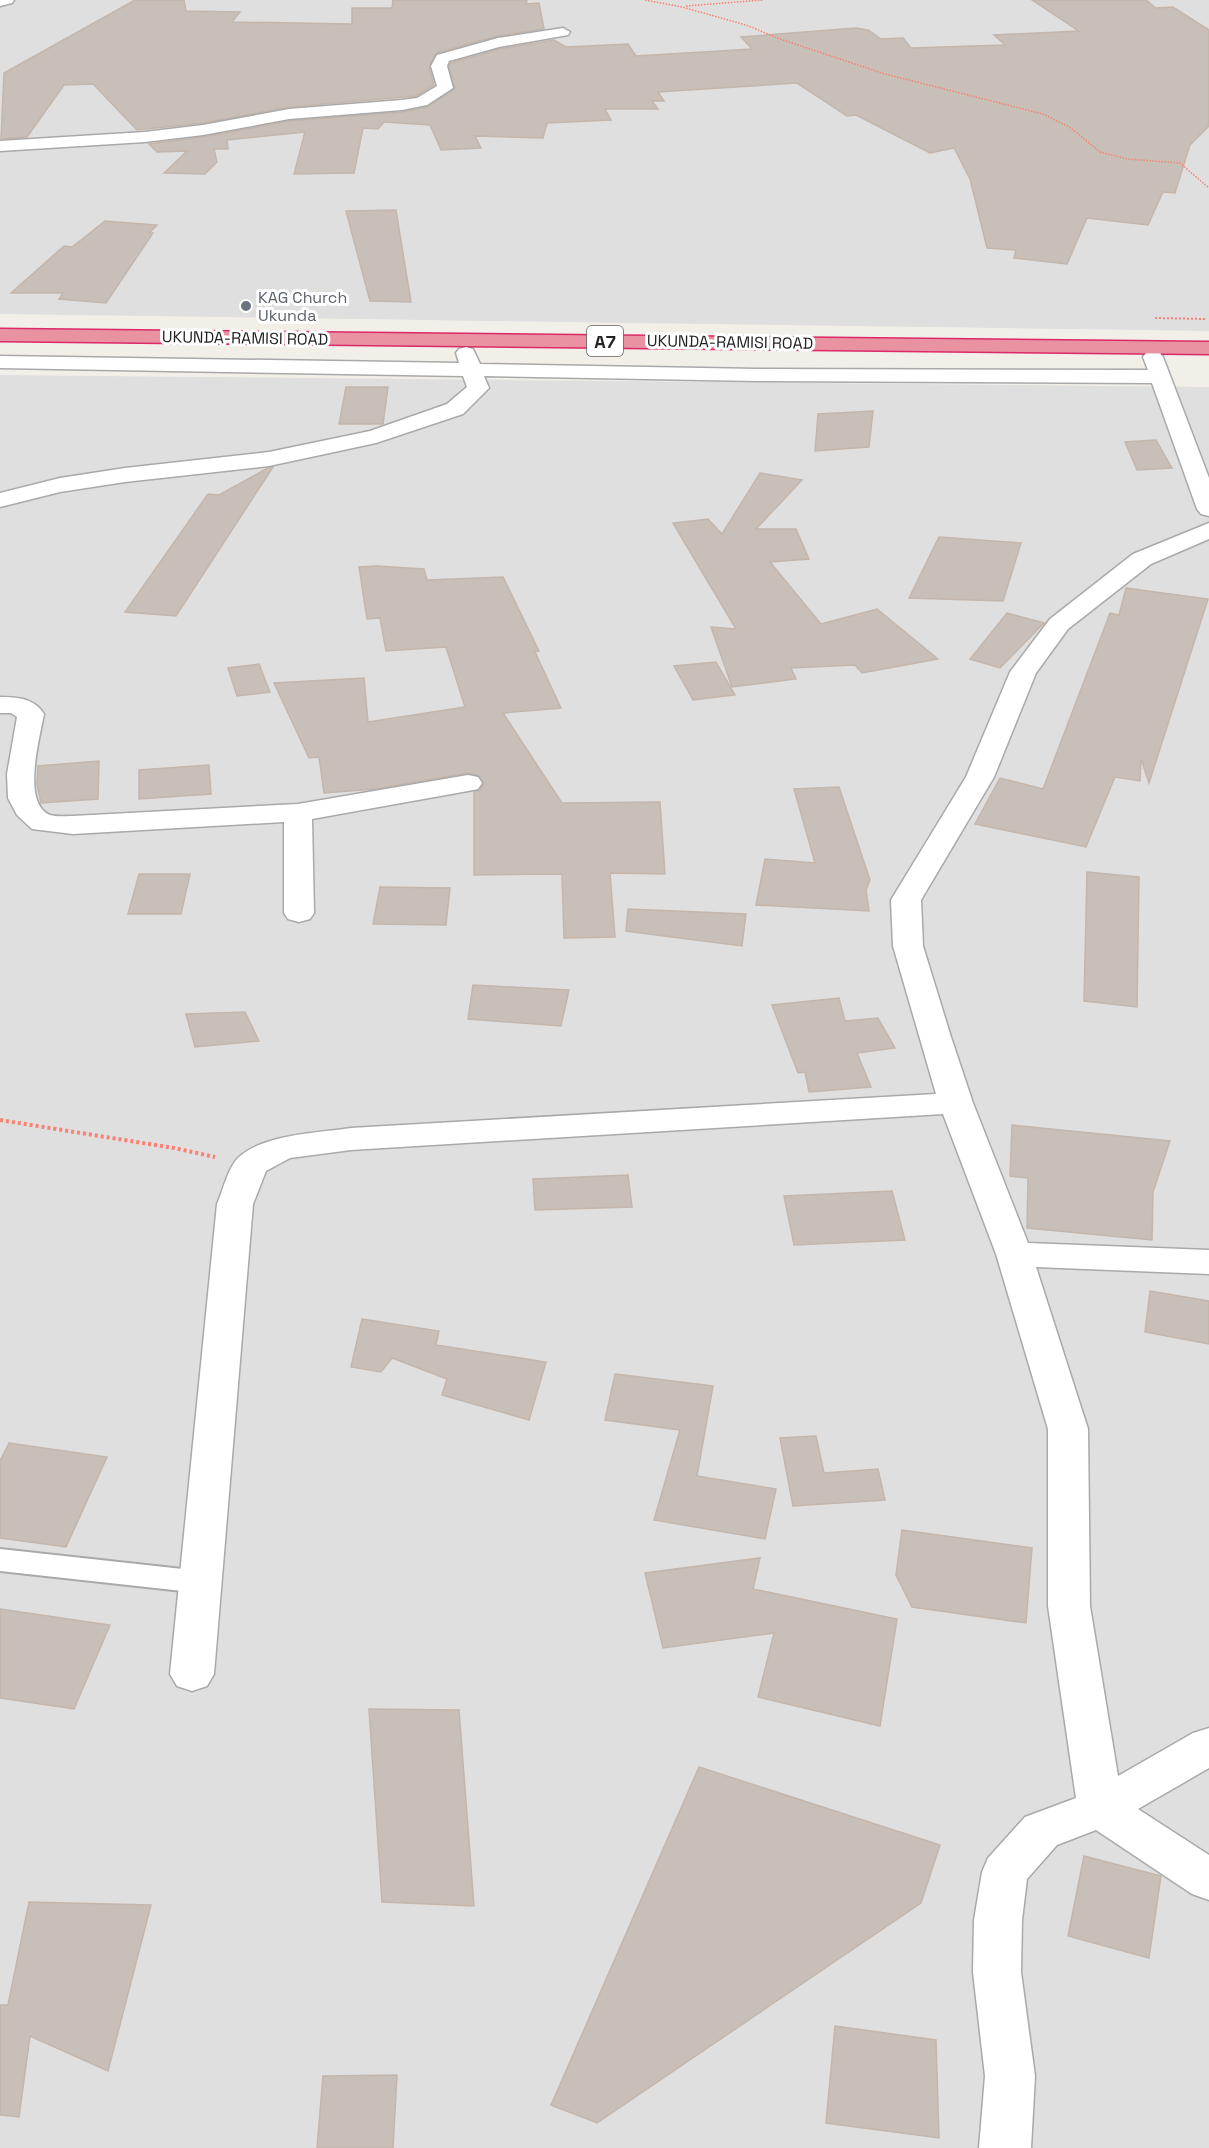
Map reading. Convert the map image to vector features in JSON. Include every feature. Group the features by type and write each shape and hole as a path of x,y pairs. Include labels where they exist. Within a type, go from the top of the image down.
{"highway":[{"name":"UKUNDA-RAMISI ROAD","path":"0,335 1209,348"}],"street":[{"path":"0,2 7,0"},
{"path":"0,146 145,137 203,130 289,114 421,102 445,88 439,66 442,58 498,43 563,32"},
{"path":"163,362 181,337"},
{"path":"0,500 60,485 269,459 376,436 455,409 478,388 470,371 463,340"},
{"path":"1149,347 1209,509"},
{"path":"0,362 163,362 470,371 807,376 1048,374 1160,377"},
{"path":"1209,530 1142,559 1059,624 1023,672 980,777 906,900 908,946 956,1102 1014,1254 1068,1429 1069,1606 1100,1808 1209,1880"},
{"path":"0,705 17,705 31,714 22,766 22,794 25,807 42,823 74,825 298,813 468,783"},
{"path":"298,813 299,913"},
{"path":"192,1674 235,1204 251,1165 282,1148 351,1139 956,1102"},
{"path":"1014,1254 1209,1262"},
{"path":"1005,2148 1010,2076 997,1972 998,1920 1005,1872 1041,1831 1100,1808 1209,1746"}],"lane":[{"path":"0,1560 201,1582"}],"path":[{"path":"645,0 682,7 746,25 783,40 885,74 1043,114 1071,128 1100,152 1127,159 1180,163 1209,188"},
{"path":"682,7 763,0"},
{"path":"1155,318 1209,319"},
{"path":"0,1120 174,1148 251,1165"}],"shaded area":[{"path":"0,0 1209,0 1209,331 0,314"},
{"path":"0,375 1209,387 1209,2148 0,2148"}],"building":[{"path":"135,0 184,0 186,11 240,12 232,22 352,24 352,8 392,8 393,0 527,0 526,4 539,3 544,29 498,36 436,53 429,67 434,85 416,96 289,107 203,123 137,130 93,84 64,85 27,137 1,139 4,73"},
{"path":"1032,0 1146,0 1156,8 1173,7 1209,30 1209,126 1190,145 1175,193 1163,192 1148,225 1087,218 1067,264 1014,258 1016,250 987,248 970,179 954,148 930,153 856,115 847,116 797,83 658,92 664,101 652,101 658,109 605,109 611,120 547,123 543,138 475,136 481,148 441,150 430,125 384,122 378,129 363,128 354,173 294,174 305,132 227,140 228,149 214,149 217,162 205,174 164,173 187,151 157,152 149,144 203,137 289,121 402,112 427,107 455,89 449,66 451,63 500,49 554,40 566,47 628,44 636,56 752,49 741,37 856,28 868,30 881,39 903,38 911,48 1005,45 994,35 1079,31"},
{"path":"396,210 411,302 370,301 346,211"},
{"path":"105,221 157,225 149,233 153,233 106,303 59,299 63,293 11,293 64,246 72,247"},
{"path":"346,387 388,387 383,424 339,424"},
{"path":"873,411 869,447 815,451 818,414"},
{"path":"1156,440 1172,468 1137,470 1125,442"},
{"path":"273,467 176,616 125,612 208,494 219,495"},
{"path":"760,473 802,480 756,529 796,529 809,559 770,562 821,624 877,609 938,659 862,673 855,665 791,668 796,679 732,687 711,627 736,629 673,523 708,519 722,534"},
{"path":"939,537 1021,543 1003,601 909,598"},
{"path":"359,567 424,569 427,580 503,577 539,651 535,652 561,708 503,713 562,803 660,802 665,874 610,873 615,937 564,938 562,874 474,875 474,792 480,790 484,784 478,775 468,773 375,789 324,793 319,757 309,758 274,683 364,678 368,722 465,707 446,647 386,651 380,618 367,619"},
{"path":"1126,588 1208,599 1149,783 1141,759 1140,781 1115,777 1086,847 975,824 1000,778 1043,789 1110,613 1119,615"},
{"path":"1007,613 1044,623 1000,668 970,659"},
{"path":"716,662 735,695 693,700 674,666"},
{"path":"259,664 270,692 237,696 228,668"},
{"path":"99,761 98,799 41,803 37,784 38,766"},
{"path":"209,765 211,794 139,799 139,770"},
{"path":"839,787 870,880 866,890 869,911 756,905 765,859 815,863 794,789"},
{"path":"1087,872 1139,877 1137,1007 1084,1001"},
{"path":"139,874 190,874 181,914 128,914"},
{"path":"380,887 450,888 446,925 373,924"},
{"path":"628,909 746,914 742,946 626,931"},
{"path":"473,985 569,990 561,1026 468,1019"},
{"path":"839,998 845,1021 878,1018 895,1048 857,1053 871,1087 809,1092 805,1072 798,1073 772,1005"},
{"path":"245,1012 259,1041 195,1047 186,1014"},
{"path":"1012,1125 1170,1141 1153,1192 1152,1240 1027,1228 1028,1178 1010,1176"},
{"path":"628,1175 632,1207 535,1210 533,1179"},
{"path":"892,1191 905,1240 794,1245 784,1196"},
{"path":"1150,1291 1209,1301 1209,1344 1145,1332"},
{"path":"362,1319 439,1331 436,1345 546,1362 529,1420 442,1395 447,1379 392,1358 381,1372 351,1367"},
{"path":"615,1374 713,1386 697,1476 776,1489 765,1539 654,1520 680,1430 605,1420"},
{"path":"816,1436 824,1473 878,1469 885,1500 793,1506 780,1438"},
{"path":"9,1443 107,1457 66,1547 0,1538 0,1461"},
{"path":"902,1530 1032,1548 1026,1623 912,1607 896,1575"},
{"path":"760,1558 753,1589 897,1619 880,1726 758,1697 774,1633 663,1648 645,1573"},
{"path":"0,1609 110,1625 74,1709 0,1698"},
{"path":"369,1709 459,1710 474,1906 382,1902"},
{"path":"699,1767 940,1845 921,1903 597,2123 551,2105"},
{"path":"1084,1856 1161,1876 1149,1958 1068,1936"},
{"path":"29,1902 151,1905 108,2071 30,2036 19,2117 0,2115 0,2005 8,2005"},
{"path":"835,2026 936,2040 939,2138 826,2123"},
{"path":"397,2075 393,2148 317,2148 323,2076"}],"place":[{"name":"KAG Church Ukunda","path":"246,306"}]}
